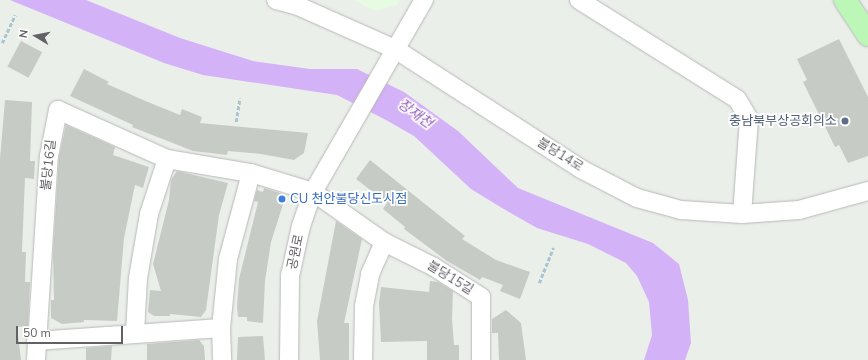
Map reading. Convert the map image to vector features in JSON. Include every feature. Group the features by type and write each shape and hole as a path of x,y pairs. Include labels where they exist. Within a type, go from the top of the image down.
{"main road":[{"path":"845,0 868,35"}],"street":[{"name":"불당14로","path":"276,0 298,3 395,48 581,169 637,198 681,210 742,214 799,210 868,191"},
{"path":"395,48 424,0"},
{"path":"578,0 737,99 748,119 742,214"},
{"name":"공원로","path":"289,360 290,276 301,226 313,192 395,48"},
{"name":"불당16길","path":"36,360 36,341 49,156 58,110 167,159 251,173 313,192"},
{"path":"135,333 138,278 149,214 167,159"},
{"path":"222,360 221,328 228,259 251,173"},
{"name":"불당15길","path":"313,192 384,242 434,267 481,297 481,360"},
{"path":"363,360 364,306 370,274 384,242"},
{"path":"36,341 221,328"}],"path":[{"path":"2,43 15,15"},
{"path":"236,122 240,98"},
{"path":"539,284 553,248"}],"shaded area":[{"path":"354,0 400,0 397,5 375,11"}],"water":[{"name":"장재천","path":"10,0 86,0 180,38 253,61 310,69 357,69 404,92 458,131 518,188 653,243 679,264 688,300 691,343 685,360 644,360 652,335 649,302 637,276 626,263 588,244 537,228 502,208 471,189 414,136 386,120 337,95 203,75 164,63"}],"building":[{"name":"충남북부상공회의소","path":"839,39 868,97 868,156 848,163 839,145 835,147 803,82 807,80 797,59"},
{"path":"21,41 42,52 29,78 7,67"},
{"path":"84,69 109,82 107,84 143,100 180,115 182,109 202,117 200,123 308,133 304,153 294,160 261,154 228,151 227,155 193,151 132,127 133,125 70,96"},
{"path":"5,100 32,102 30,161 35,161 34,179 25,178 22,252 26,252 25,282 30,282 28,326 17,327 21,360 0,360 0,159"},
{"path":"66,125 115,147 113,155 149,167 143,188 135,185 124,238 117,321 84,320 84,322 62,324 51,318 51,300 54,300 53,254 59,157"},
{"path":"370,160 465,236 462,239 496,260 530,272 520,299 500,291 503,285 482,277 480,280 447,261 404,229 405,227 383,209 387,203 356,179"},
{"path":"177,171 228,183 219,215 206,310 201,317 170,314 170,316 154,316 148,312 150,290 161,291 153,264 169,200 171,180"},
{"path":"264,188 286,195 271,242 265,281 263,323 247,321 247,317 238,317 237,307 239,279 258,202 254,201 257,190 263,192"},
{"path":"336,221 362,239 344,323 349,323 349,360 320,360 317,321"},
{"path":"430,281 438,282 453,291 452,319 454,345 459,345 459,360 427,360 427,341 381,342 379,303 381,287 429,292"},
{"path":"506,310 521,323 526,360 499,360 498,333 492,333 492,319"},
{"path":"263,336 265,360 237,360 238,337"},
{"path":"199,340 204,346 205,360 147,360 147,344"},
{"path":"112,346 111,360 86,360 86,348"}],"place":[{"name":"충남북부상공회의소","path":"845,121"},
{"name":"CU 천안불당신도시점","path":"282,199"}]}
